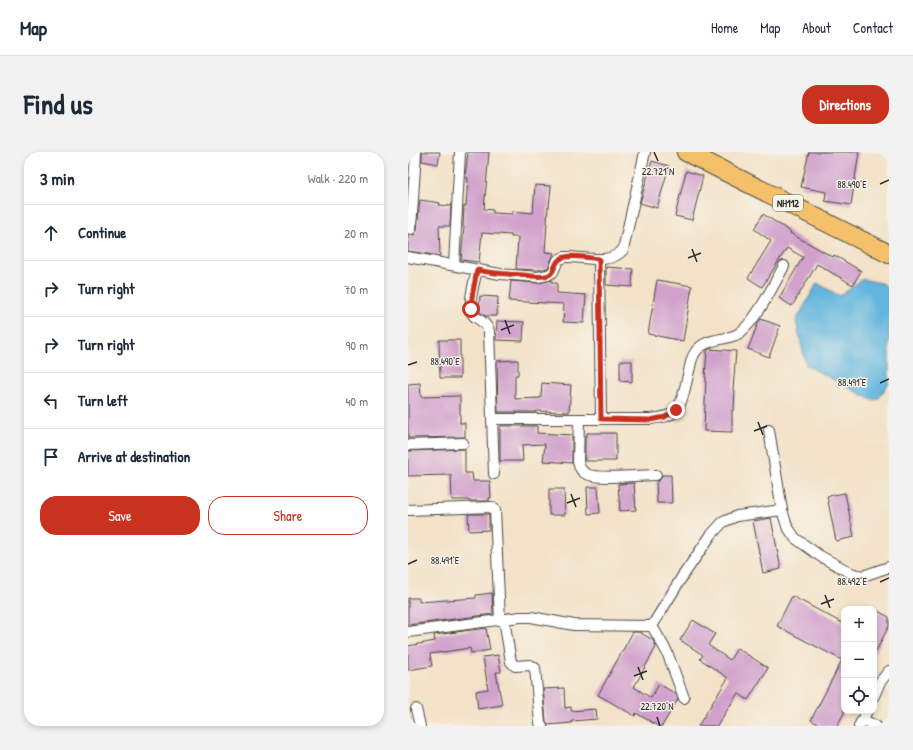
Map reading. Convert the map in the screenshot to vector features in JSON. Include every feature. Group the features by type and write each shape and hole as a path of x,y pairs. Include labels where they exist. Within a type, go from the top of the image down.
{"highway":[{"name":"NH112","path":"686,152 889,254"}],"street":[{"path":"411,229 416,152"},
{"path":"454,265 460,152"},
{"path":"408,257 500,274 538,277 548,275 553,272 558,260 564,257 611,259 623,250 645,152"},
{"path":"599,259 601,419"},
{"path":"492,418 650,420 665,417 676,410 682,399 691,360 698,348 710,342 735,336 744,330 754,317 784,266"},
{"path":"477,270 471,309 472,313 484,322 489,331 494,474"},
{"path":"578,419 578,454 579,467 582,471 594,476 656,475"},
{"path":"769,430 782,510 787,526 795,538 820,556 853,574 863,576 889,567"},
{"path":"408,445 463,443"},
{"path":"408,510 492,507 495,510 502,619 511,662 515,666 530,665 534,668 540,722 542,726"},
{"path":"652,626 682,577 711,535 723,522 737,516 782,510"},
{"path":"408,632 520,617 574,625 652,626"},
{"path":"652,626 667,652 684,698"},
{"path":"877,689 880,682 889,670"},
{"path":"416,709 420,726"},
{"path":"863,719 876,726"}],"water":[{"path":"863,279 881,283 889,288 889,383 878,399 872,400 806,365 796,321 817,283 840,296"}],"building":[{"path":"422,152 440,152 438,164 422,161"},
{"path":"468,152 489,152 484,209 493,210 493,213 512,214 512,211 533,213 535,185 551,186 545,252 554,253 548,268 538,270 516,269 518,237 511,237 511,235 482,233 479,262 461,260 464,206 466,206 468,178 465,177"},
{"path":"809,152 859,152 851,205 825,201 826,192 801,187"},
{"path":"652,161 669,166 657,208 640,203"},
{"path":"686,171 703,176 692,220 675,216"},
{"path":"420,200 440,203 439,205 451,206 450,226 439,226 440,256 408,251 408,235 414,235 417,230"},
{"path":"763,214 791,232 790,233 833,257 834,255 861,271 853,285 817,264 792,306 779,298 803,257 787,248 762,287 748,278 771,241 754,229"},
{"path":"606,267 633,269 632,287 606,285"},
{"path":"552,280 552,283 557,283 557,293 586,295 584,323 563,322 564,304 509,301 511,281 538,283"},
{"path":"657,280 692,286 683,341 648,334"},
{"path":"480,296 498,297 497,316 485,316 479,311"},
{"path":"761,319 780,326 769,357 748,349"},
{"path":"497,321 524,322 523,341 496,340"},
{"path":"439,340 460,340 460,378 440,378"},
{"path":"707,350 736,351 732,432 704,431 705,377"},
{"path":"518,360 518,375 515,375 515,399 541,398 542,383 571,385 569,412 498,412 497,361"},
{"path":"620,361 632,361 632,382 620,381"},
{"path":"420,383 421,397 460,396 460,423 465,423 465,437 408,438 408,384"},
{"path":"500,426 537,426 537,433 572,435 572,463 543,461 545,444 522,445 523,461 500,461"},
{"path":"587,433 616,433 616,461 585,461 585,436 587,436"},
{"path":"465,449 465,473 472,473 473,481 490,481 491,498 489,498 489,501 452,500 451,475 408,476 408,451"},
{"path":"662,475 671,475 672,503 657,503 656,482 660,480"},
{"path":"634,483 636,510 620,511 618,484"},
{"path":"587,487 598,487 600,513 588,514"},
{"path":"549,489 564,489 565,515 549,515"},
{"path":"845,493 854,537 836,541 827,496"},
{"path":"468,514 489,514 489,530 469,531"},
{"path":"771,518 781,569 763,573 753,521"},
{"path":"492,593 493,614 408,625 408,598 419,598 419,602 476,598 476,595"},
{"path":"792,596 841,622 841,659 777,626"},
{"path":"877,611 889,617 889,626 877,649"},
{"path":"693,620 715,634 708,645 730,660 737,648 768,668 748,700 738,693 717,726 698,726 728,678 700,659 703,655 680,640"},
{"path":"486,628 490,650 471,653 470,648 430,654 432,666 408,670 408,646 435,641 434,635"},
{"path":"633,632 639,632 653,640 656,647 634,687 651,698 659,684 676,694 678,699 662,726 658,726 636,713 635,716 598,695"},
{"path":"498,655 501,672 496,672 502,705 478,709 476,691 488,689 483,657"},
{"path":"841,662 841,714 843,714 837,726 822,726 811,720"},
{"path":"564,688 565,708 571,707 571,711 596,709 597,719 548,725 546,721 543,689"}],"route":[{"path":"471,309 477,270 500,274 538,277 548,275 553,272 558,260 564,257 599,259 601,419 650,420 665,417 676,410"}]}
